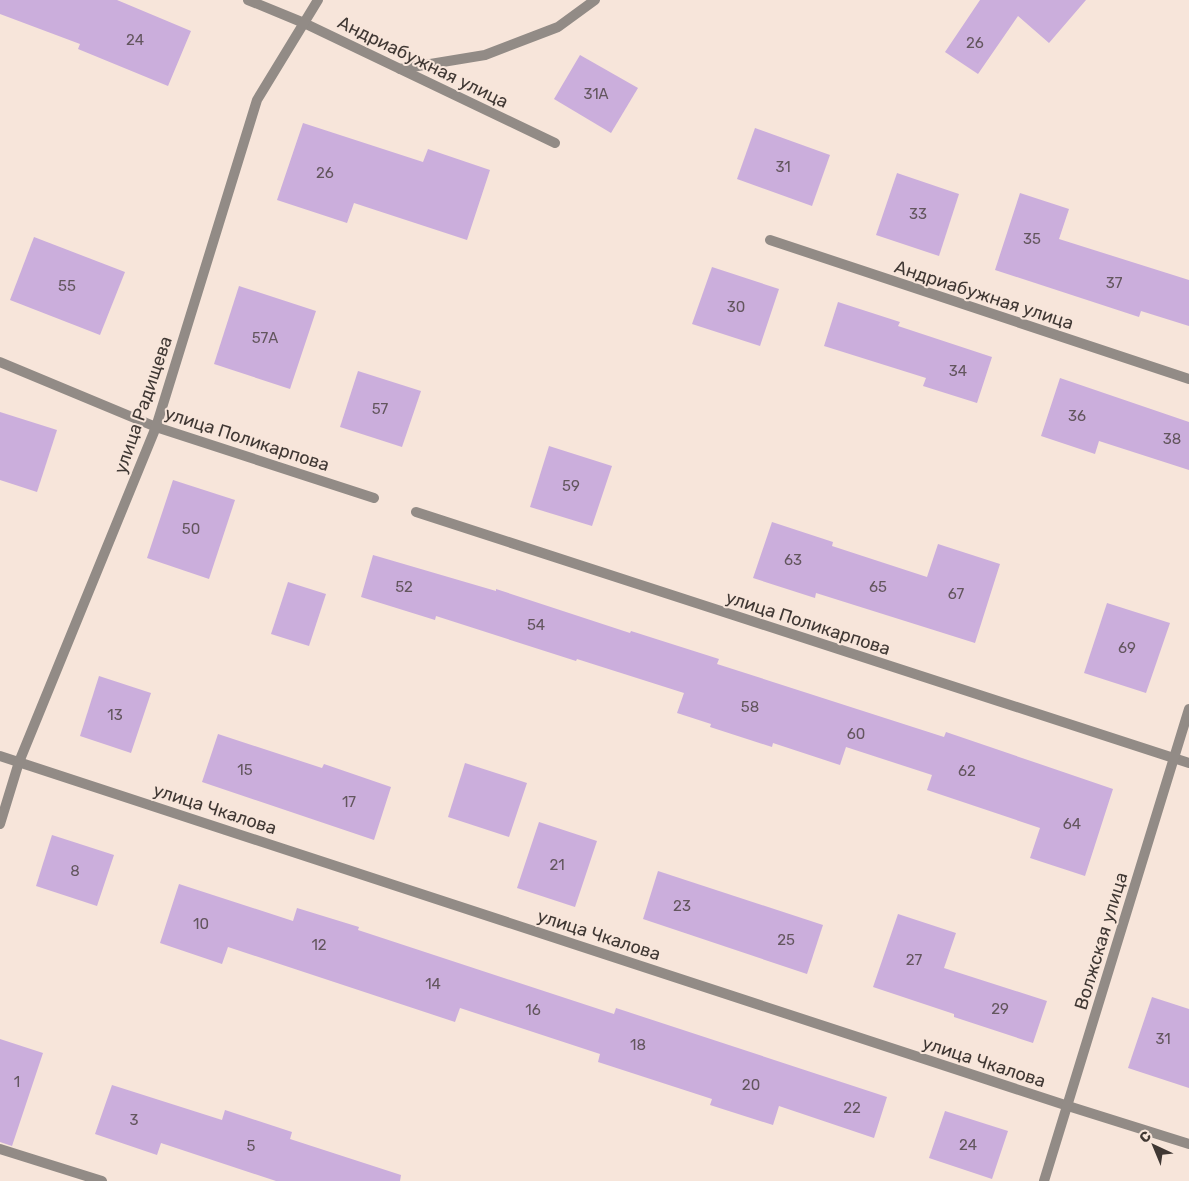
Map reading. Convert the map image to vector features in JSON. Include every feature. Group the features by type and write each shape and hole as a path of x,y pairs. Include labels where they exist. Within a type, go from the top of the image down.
{"street":[{"name":"Андриабужная улица","path":"248,0 304,23 555,143"},
{"name":"улица Радищева","path":"0,824 19,762 156,427 256,100 318,0"},
{"path":"400,69 486,55 558,27 595,0"},
{"name":"Андриабужная улица","path":"770,240 1189,379"},
{"name":"улица Поликарпова","path":"0,362 156,427 374,498"},
{"name":"улица Поликарпова","path":"416,512 1189,763"},
{"name":"Волжская улица","path":"1044,1181 1189,709"},
{"name":"улица Чкалова","path":"0,756 1189,1144"},
{"path":"0,1149 102,1181"}],"building":[{"path":"0,0 117,0 191,31 168,86 78,49 80,44 0,14"},
{"path":"980,0 1086,0 1049,43 1018,16 978,74 945,52"},
{"path":"580,55 638,88 611,133 554,99"},
{"path":"303,123 423,162 428,149 490,170 467,240 354,203 347,223 277,200"},
{"path":"755,128 830,155 812,206 737,179"},
{"path":"897,173 959,194 939,256 876,235"},
{"path":"1020,193 1069,209 1059,239 1189,280 1189,326 1141,311 1139,317 995,270"},
{"path":"34,237 125,272 100,335 10,300"},
{"path":"712,267 779,289 760,346 692,324"},
{"path":"239,286 316,311 290,389 214,364"},
{"path":"838,302 900,322 898,326 992,357 977,403 923,386 926,378 824,346"},
{"path":"358,371 421,391 402,447 340,427"},
{"path":"1060,378 1189,422 1189,470 1099,441 1095,454 1041,436"},
{"path":"0,412 57,430 37,492 0,480"},
{"path":"549,446 612,466 592,526 530,507"},
{"path":"173,480 235,500 209,579 147,558"},
{"path":"772,522 833,542 832,546 927,577 938,544 1000,564 975,643 816,593 815,598 753,578"},
{"path":"373,555 496,591 496,589 630,633 631,631 719,659 717,664 944,737 946,732 1113,789 1085,876 1030,858 1040,828 927,790 932,775 846,747 840,765 773,743 772,747 710,727 711,724 677,713 684,693 436,616 435,620 361,597"},
{"path":"288,582 326,594 309,646 271,634"},
{"path":"1107,603 1170,623 1146,693 1084,673"},
{"path":"99,676 151,693 131,753 80,736"},
{"path":"218,734 322,768 324,764 391,787 374,840 202,782"},
{"path":"465,763 527,783 509,837 448,817"},
{"path":"539,822 597,841 575,907 517,888"},
{"path":"52,835 114,855 97,906 36,886"},
{"path":"658,871 823,925 807,974 643,919"},
{"path":"179,884 293,921 297,908 359,927 358,930 614,1014 616,1008 887,1097 874,1138 779,1106 773,1125 710,1105 712,1099 598,1062 600,1054 460,1008 455,1022 228,947 222,964 160,943"},
{"path":"898,914 956,933 944,968 1047,1001 1033,1043 954,1017 954,1014 873,987"},
{"path":"1152,997 1189,1009 1189,1088 1128,1068"},
{"path":"0,1039 43,1053 12,1146 0,1142"},
{"path":"112,1085 222,1120 225,1110 292,1132 290,1139 401,1175 400,1181 276,1181 161,1143 157,1155 95,1134"},
{"path":"945,1111 1008,1131 992,1179 929,1158"}]}
